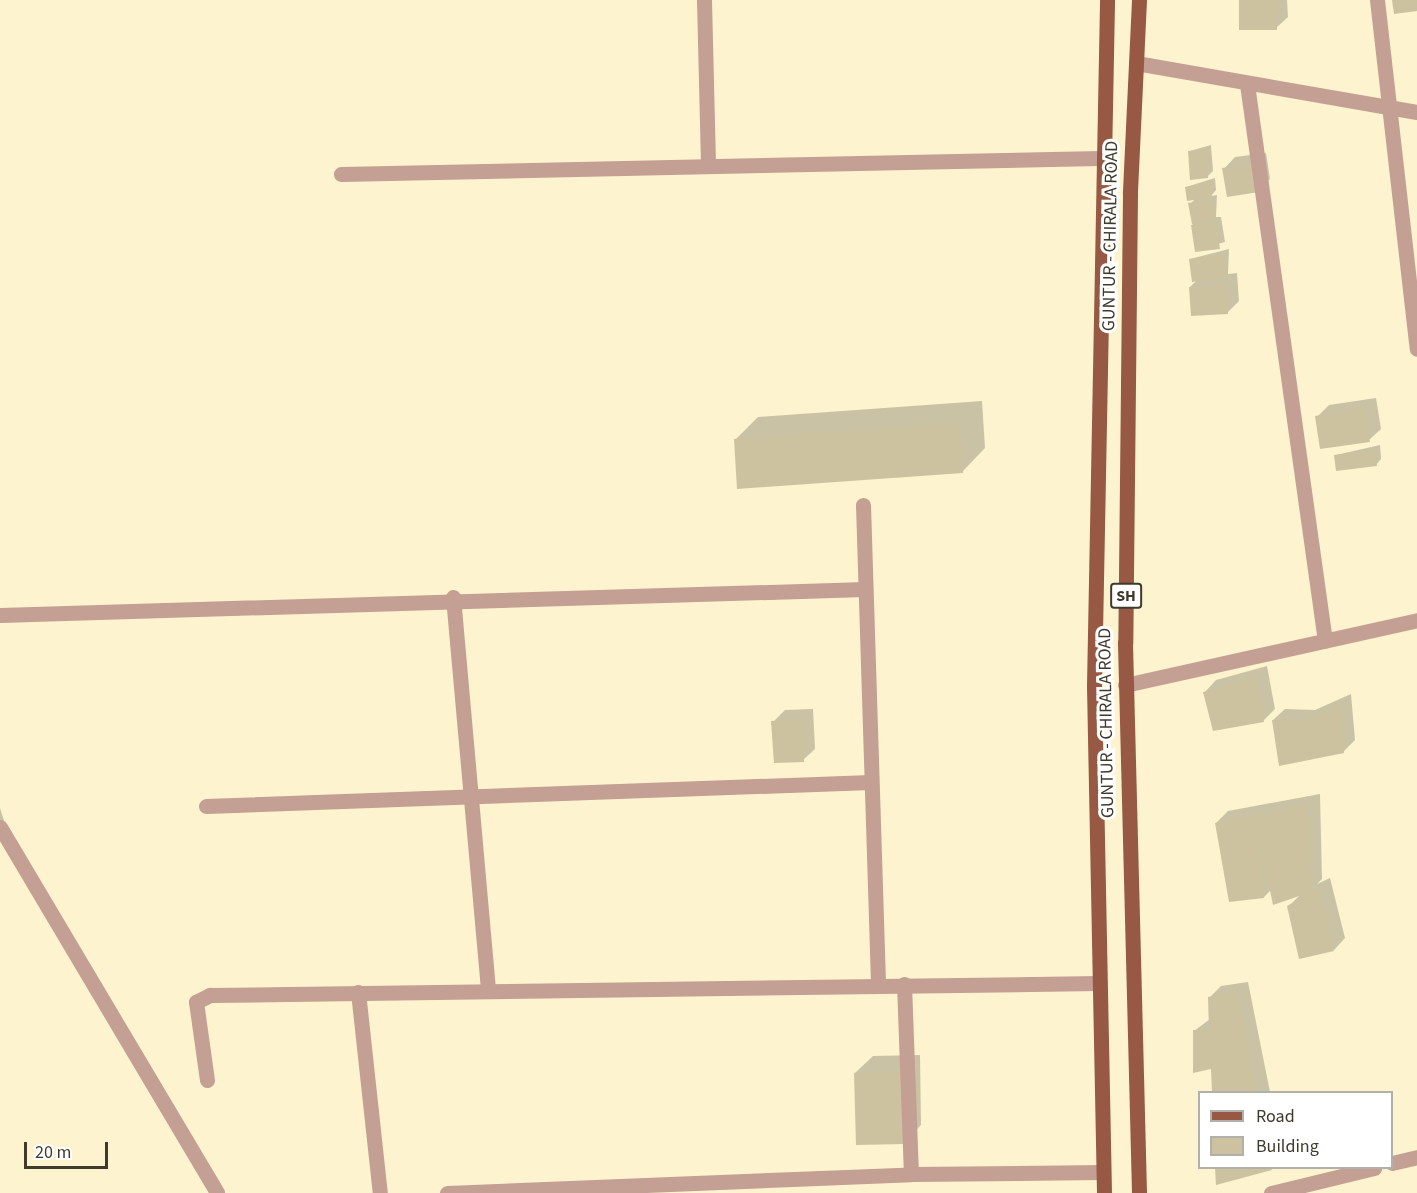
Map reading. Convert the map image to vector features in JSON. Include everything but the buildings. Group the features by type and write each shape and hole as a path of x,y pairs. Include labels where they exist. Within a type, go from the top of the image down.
{"main road":[{"name":"GUNTUR - CHIRALA ROAD","path":"1104,1193 1094,686 1100,158 1107,0"},
{"name":"GUNTUR - CHIRALA ROAD","path":"1139,0 1125,685 1139,1193"}],"street":[{"path":"705,0 708,166"},
{"path":"1377,0 1391,105 1417,349"},
{"path":"1136,63 1247,84 1391,105 1417,112"},
{"path":"1247,84 1325,641"},
{"path":"341,174 1100,158"},
{"path":"863,505 878,985"},
{"path":"0,615 453,597 866,589"},
{"path":"453,597 488,990"},
{"path":"1125,685 1417,620"},
{"path":"206,806 871,782"},
{"path":"0,827 3,845 217,1193"},
{"path":"207,1080 196,1011 202,997 358,992 1099,983"},
{"path":"904,984 911,1174"},
{"path":"358,992 380,1193"},
{"path":"1393,1163 1417,1157"},
{"path":"1271,1193 1366,1169"},
{"path":"447,1193 911,1174 1103,1172"}]}
